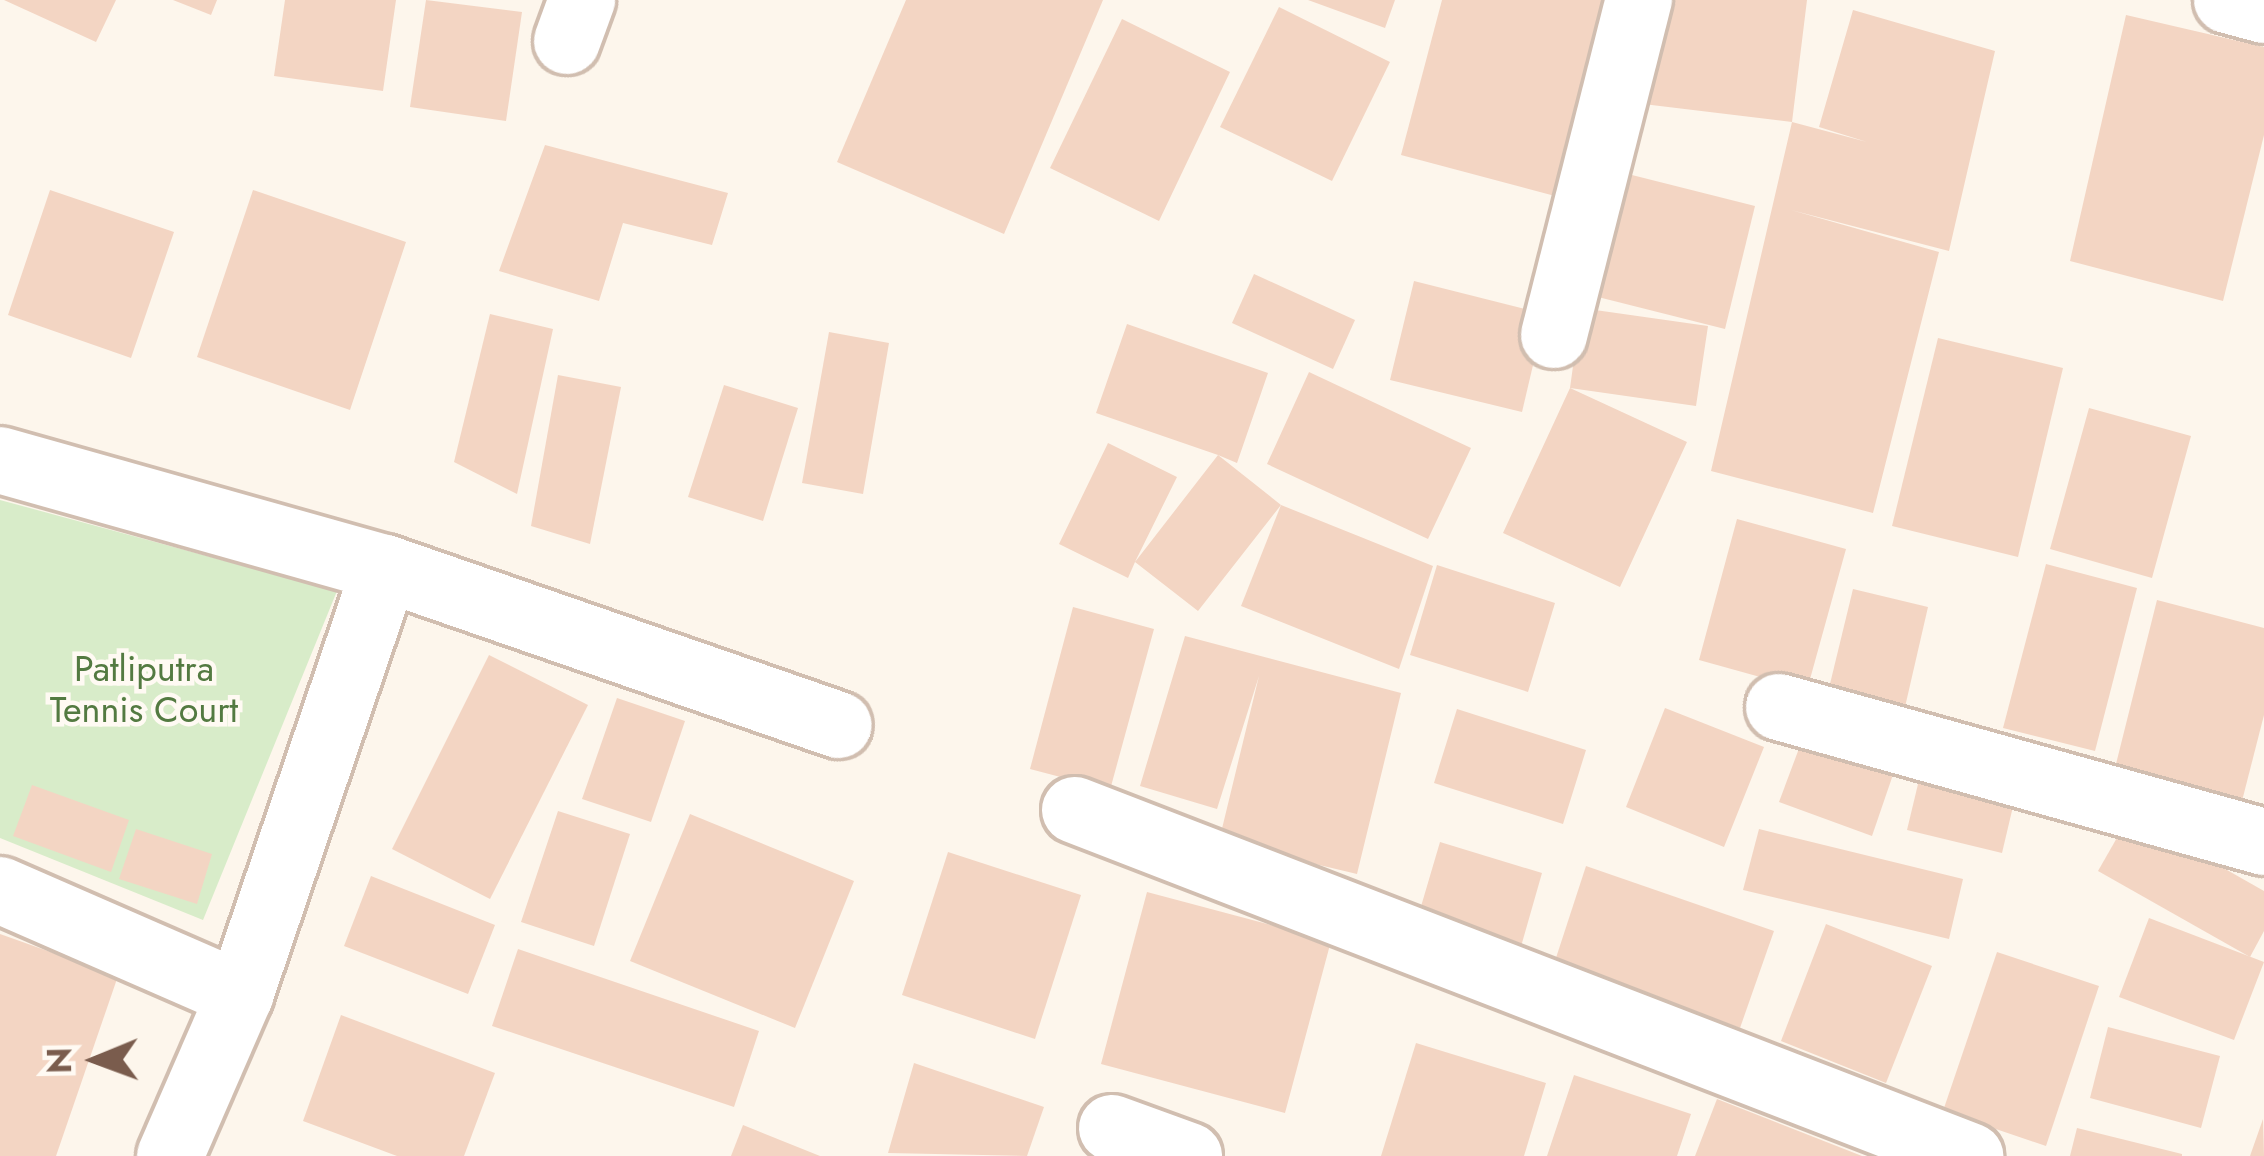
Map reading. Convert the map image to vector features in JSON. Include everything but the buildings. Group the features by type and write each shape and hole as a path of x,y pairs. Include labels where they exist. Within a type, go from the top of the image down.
{"street":[{"path":"1554,335 1639,0"},
{"path":"2227,0 2264,10"},
{"path":"0,460 385,568 839,725"},
{"path":"170,1156 240,995 385,568"},
{"path":"1778,707 2264,842"},
{"path":"1075,810 1970,1156"},
{"path":"0,890 240,995"},
{"path":"1112,1128 1189,1156"}],"green space":[{"name":"Patliputra Tennis Court","path":"0,500 337,591 203,920 0,838"}]}
